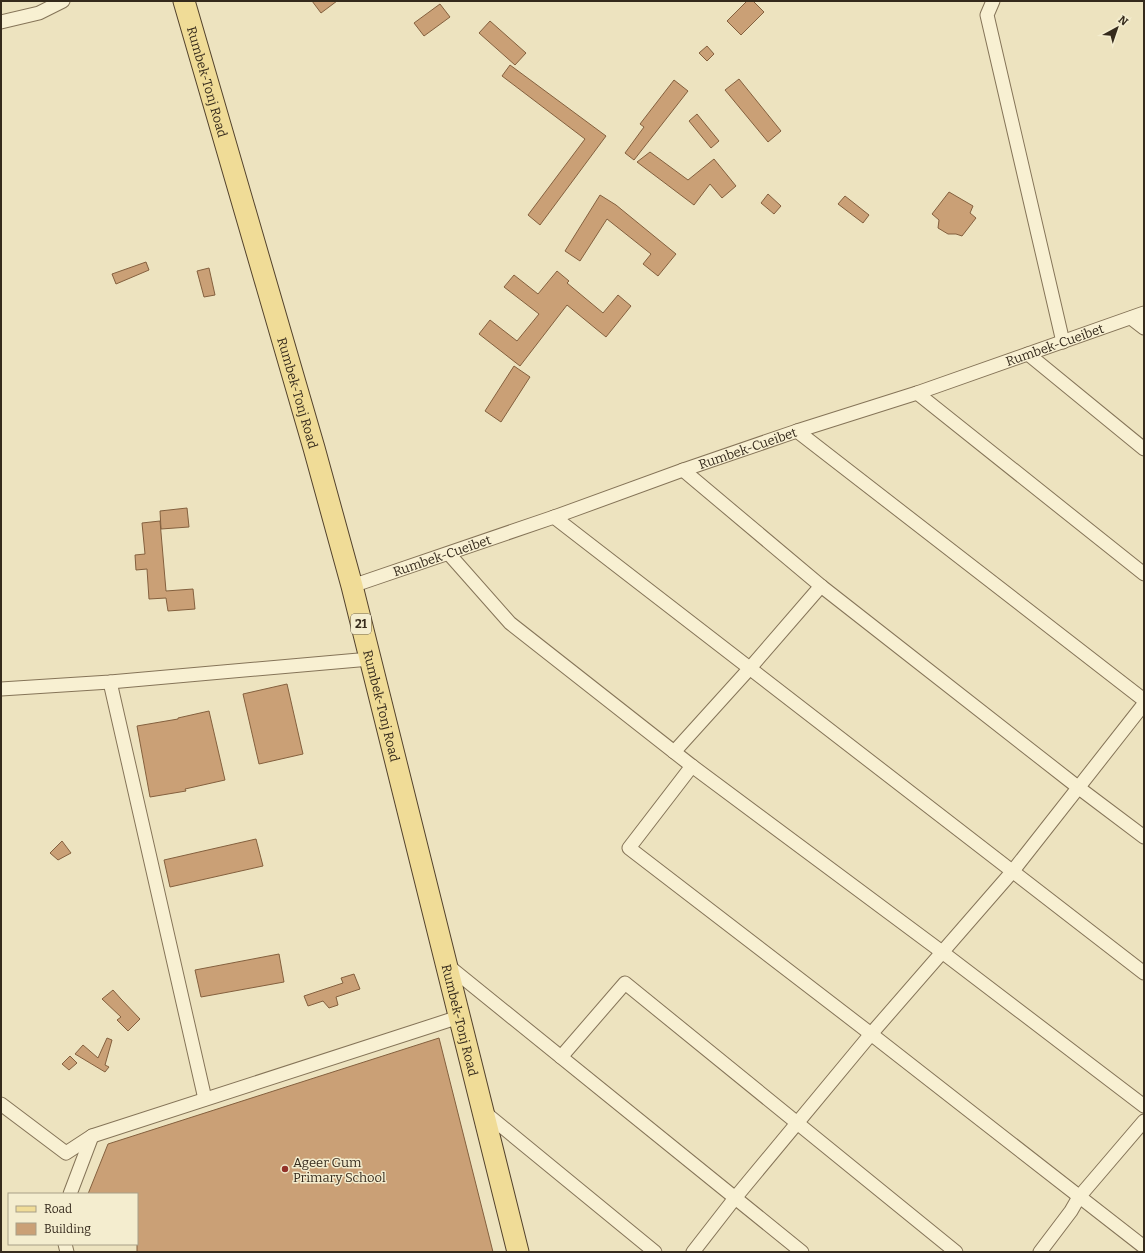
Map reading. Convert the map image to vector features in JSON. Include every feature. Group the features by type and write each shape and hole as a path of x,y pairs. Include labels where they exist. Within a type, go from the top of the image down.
{"main road":[{"name":"Rumbek-Tonj Road","path":"184,1 314,448 352,586 518,1252"}],"street":[{"path":"1,22 39,13 63,1"},
{"path":"993,1 987,15 1063,342"},
{"name":"Rumbek-Cueibet","path":"352,586 449,554 683,470 797,431 917,393 1144,313"},
{"path":"1131,318 1144,328"},
{"path":"1028,354 1144,449"},
{"path":"917,393 1144,574"},
{"path":"797,431 1144,700"},
{"path":"683,470 821,586 1144,837"},
{"path":"554,517 1144,973"},
{"path":"449,554 510,623 692,766 942,952 1144,1106"},
{"path":"674,752 750,668 821,586"},
{"path":"1,689 110,682 370,659"},
{"path":"110,682 205,1099"},
{"path":"693,1252 735,1198 871,1034 1012,872 1144,704"},
{"path":"692,766 629,848 1144,1247"},
{"path":"445,963 802,1252"},
{"path":"561,1057 625,983 956,1252"},
{"path":"1,1104 66,1153 92,1136 459,1017"},
{"path":"483,1111 655,1252"},
{"path":"1040,1252 1071,1211 1079,1197 1144,1121"},
{"path":"70,1193 92,1136"}],"building":[{"path":"312,1 337,1 321,13"},
{"path":"747,1 753,1 764,12 741,35 727,21"},
{"path":"440,4 450,17 424,36 414,23"},
{"path":"490,21 526,53 515,65 479,33"},
{"path":"707,46 714,54 707,61 699,53"},
{"path":"510,65 606,136 540,225 528,215 585,139 502,76"},
{"path":"739,79 781,131 768,142 725,90"},
{"path":"674,80 688,91 634,160 625,153 644,127 640,124"},
{"path":"697,114 719,141 711,148 689,121"},
{"path":"650,152 688,180 714,159 736,186 722,198 710,184 694,205 637,162"},
{"path":"949,192 973,206 970,213 976,218 962,236 948,234 938,228 939,220 932,214"},
{"path":"768,194 781,206 774,214 761,203"},
{"path":"600,195 616,205 676,254 658,276 643,264 651,254 607,219 580,261 565,251"},
{"path":"845,196 869,215 863,223 838,204"},
{"path":"146,262 149,270 116,284 112,274"},
{"path":"209,268 215,295 204,297 197,271"},
{"path":"557,271 569,281 567,283 603,313 618,295 631,306 606,337 567,305 520,366 479,334 490,320 517,341 539,314 504,287 514,275 538,294"},
{"path":"514,366 530,377 501,422 485,411"},
{"path":"187,508 189,527 161,529 160,511"},
{"path":"160,521 166,591 193,589 195,609 168,611 166,598 149,599 147,569 136,570 135,555 145,554 142,523"},
{"path":"287,684 303,754 259,764 243,694"},
{"path":"209,711 225,780 185,789 186,791 150,797 137,726 178,719"},
{"path":"256,839 263,866 170,887 164,860"},
{"path":"62,841 71,853 58,860 50,853"},
{"path":"279,954 284,982 201,997 195,970"},
{"path":"354,974 360,989 336,997 338,1005 329,1008 323,1001 308,1006 304,996 343,983 341,978"},
{"path":"113,990 140,1019 128,1031 117,1020 121,1017 102,999"},
{"path":"107,1038 112,1040 105,1065 109,1067 105,1072 75,1054 83,1045 98,1058"},
{"name":"Ageer Gum Primary School","path":"439,1038 493,1252 137,1252 138,1193 88,1193 108,1144"},
{"path":"70,1056 77,1063 69,1070 62,1064"}],"place":[{"name":"Ageer Gum Primary School","path":"285,1169"}]}
